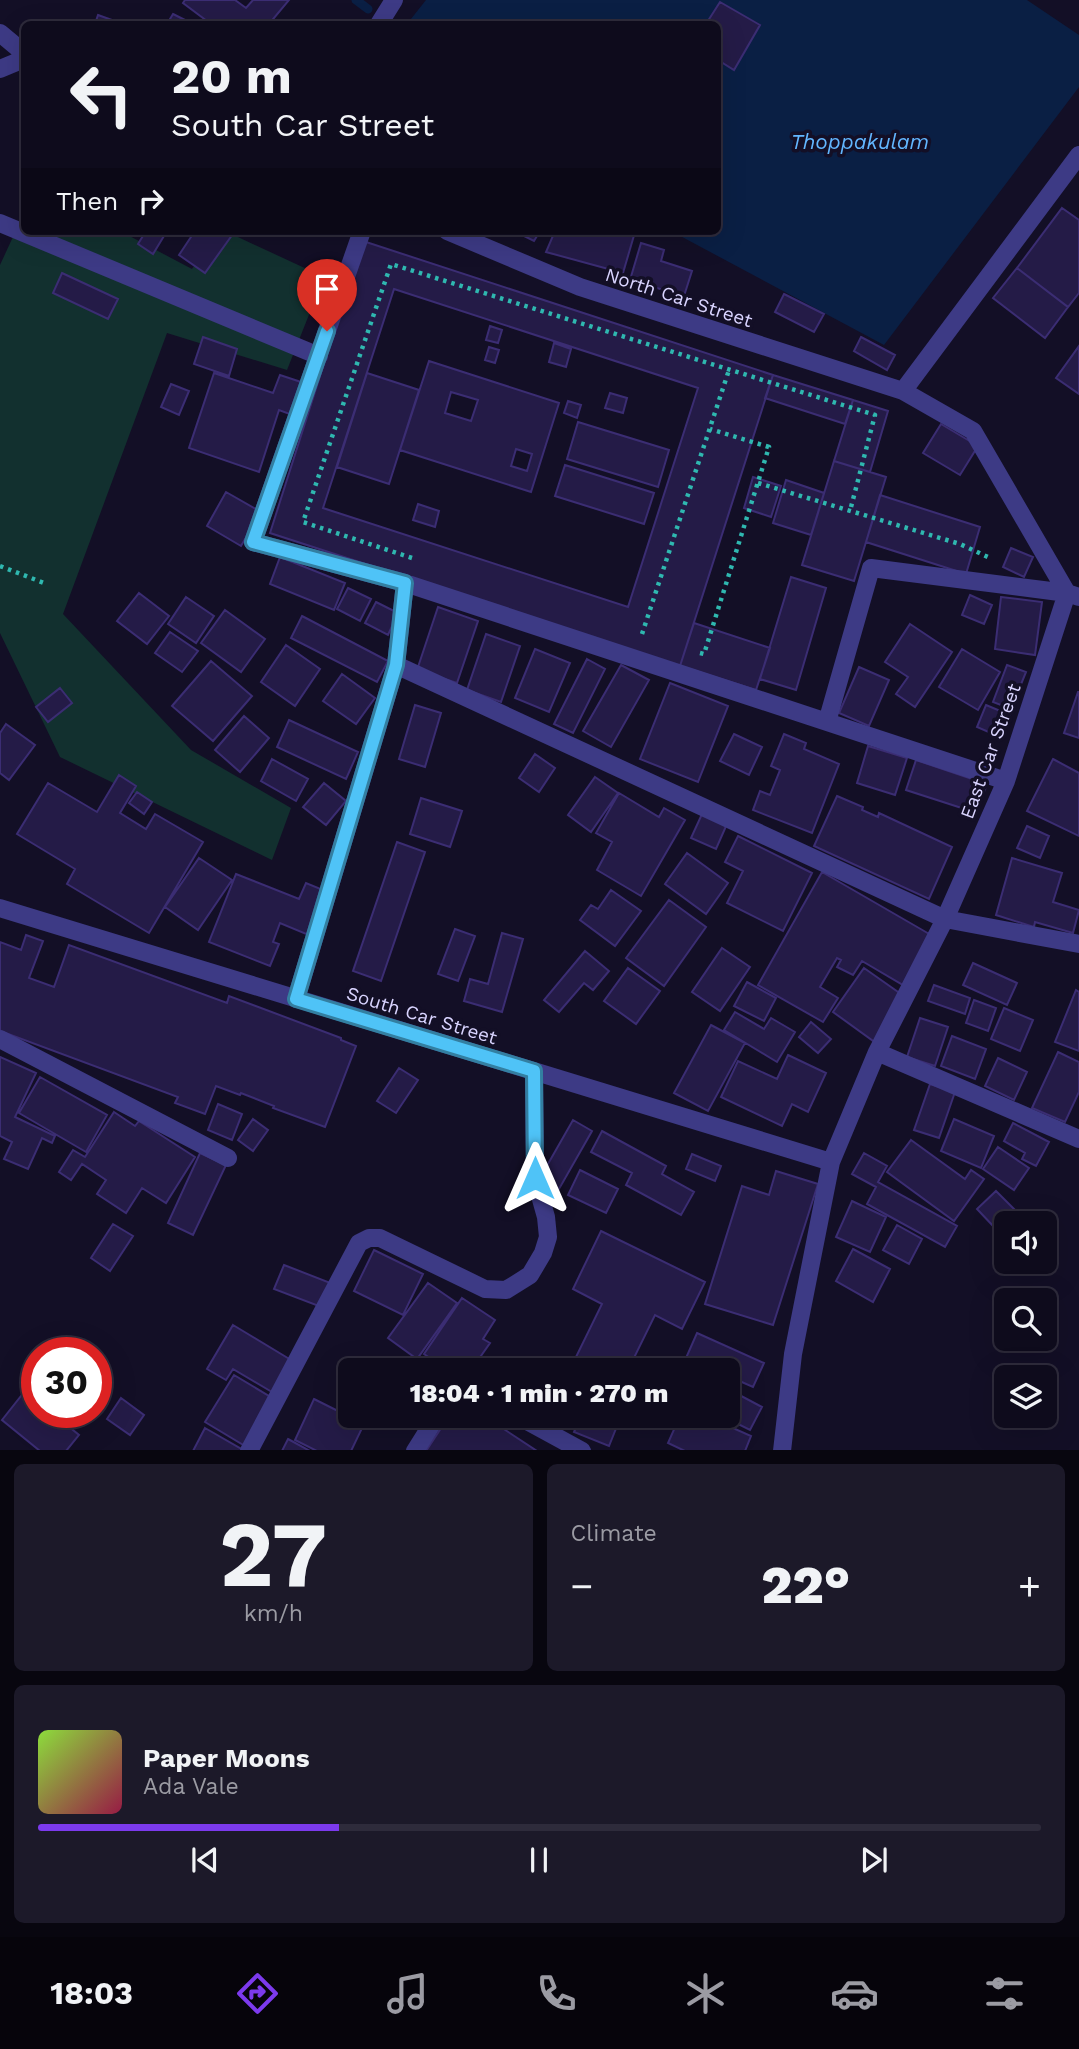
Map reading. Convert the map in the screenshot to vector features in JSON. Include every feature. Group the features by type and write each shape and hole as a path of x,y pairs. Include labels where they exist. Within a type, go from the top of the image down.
{"street":[{"path":"381,21 394,0"},
{"path":"0,33 21,50"},
{"path":"0,69 21,60"},
{"path":"1073,595 973,431 903,391 1079,155"},
{"path":"0,223 21,232"},
{"path":"29,235 318,356"},
{"path":"361,235 253,542 405,583 1006,780"},
{"name":"North Car Street","path":"456,235 580,287 903,391"},
{"path":"827,722 871,568 1073,595"},
{"path":"296,999 396,665 405,583"},
{"name":"East Car Street","path":"782,1450 793,1354 831,1162 877,1052 945,919 1006,780 1073,595"},
{"path":"396,665 945,919 1079,944"},
{"name":"South Car Street","path":"0,908 831,1162"},
{"path":"0,1039 228,1158"},
{"path":"877,1052 1079,1139"},
{"path":"250,1450 359,1243 369,1238 380,1238 485,1289 506,1290 530,1275 543,1253 548,1237 546,1217 535,1178 534,1071"},
{"path":"416,1450 429,1428"},
{"path":"538,1428 572,1448"}],"path":[{"path":"418,560 303,522 391,264 875,415 850,511"},
{"path":"629,630 642,634 729,370"},
{"path":"692,650 704,654 769,447 710,429"},
{"path":"758,483 960,544 995,560"},
{"path":"0,566 44,583"}],"green space":[{"path":"21,220 21,235 128,235 192,269 216,235 234,235 324,277 287,370 167,333 63,614 191,750 291,808 272,860 60,757 0,633 0,265"}],"water":[{"name":"Thoppakulam","path":"426,0 1027,0 1079,35 1079,87 884,345 678,235 721,235 721,62 734,70 760,24 720,2 708,21 409,21"}],"building":[{"path":"185,0 235,0 246,8 253,0 289,0 272,21 207,21 183,3"},
{"path":"720,2 760,25 734,70 721,62 721,21 708,21"},
{"path":"173,14 187,21 169,21"},
{"path":"98,15 115,21 96,21"},
{"path":"1062,208 1079,220 1079,293 1068,307 1017,268"},
{"path":"144,235 165,235 153,254 138,244"},
{"path":"192,235 232,235 205,273 179,255"},
{"path":"522,235 538,235 534,241"},
{"path":"553,235 634,235 623,273 546,252"},
{"path":"363,241 773,375 680,666 270,533","holes":["394,289 698,388 628,607 323,508"]},
{"path":"641,243 664,250 661,261 692,271 684,296 630,280"},
{"path":"1017,268 1068,307 1045,338 993,298"},
{"path":"62,273 118,299 108,319 53,293"},
{"path":"784,294 824,314 814,332 775,312"},
{"path":"490,326 502,330 498,343 486,340"},
{"path":"203,337 237,349 229,376 194,364"},
{"path":"861,337 895,355 887,370 854,351"},
{"path":"554,343 571,349 566,367 549,362"},
{"path":"1079,346 1079,394 1056,378"},
{"path":"489,347 499,350 495,363 485,360"},
{"path":"429,361 559,403 531,492 400,450","holes":["451,392 478,400 471,421 445,413","516,449 532,454 527,471 511,466"]},
{"path":"214,373 273,393 280,375 304,383 295,416 279,410 259,472 189,448"},
{"path":"367,373 419,390 389,484 337,467"},
{"path":"773,375 853,400 845,424 765,398"},
{"path":"171,384 189,391 179,415 161,407"},
{"path":"610,393 627,398 623,413 605,408"},
{"path":"853,400 888,411 870,472 834,461"},
{"path":"568,401 581,405 577,418 564,413"},
{"path":"578,422 669,450 658,487 567,459"},
{"path":"941,424 978,446 960,475 923,453"},
{"path":"834,461 886,477 854,581 802,565"},
{"path":"565,465 654,493 644,524 555,496"},
{"path":"753,477 781,486 771,517 744,508"},
{"path":"786,480 824,493 811,535 773,523"},
{"path":"226,492 261,512 241,546 207,526"},
{"path":"880,495 980,527 966,574 866,542"},
{"path":"418,504 439,511 435,527 413,520"},
{"path":"1011,548 1033,557 1024,577 1003,567"},
{"path":"280,557 345,583 334,610 270,584"},
{"path":"791,577 826,588 796,690 760,679"},
{"path":"348,588 371,599 360,621 337,609"},
{"path":"139,593 169,616 147,644 117,621"},
{"path":"970,595 992,605 984,624 962,615"},
{"path":"186,597 214,616 196,643 168,624"},
{"path":"1001,597 1042,602 1035,655 995,649"},
{"path":"376,602 398,613 388,635 365,623"},
{"path":"438,607 478,621 457,683 417,670"},
{"path":"225,610 265,639 241,672 201,643"},
{"path":"302,616 388,661 377,682 291,638"},
{"path":"694,623 770,648 756,690 680,666"},
{"path":"910,624 952,652 915,707 896,694 908,677 885,662"},
{"path":"170,632 198,651 182,672 155,653"},
{"path":"486,634 520,646 501,702 467,690"},
{"path":"286,645 320,669 295,706 261,682"},
{"path":"535,649 570,663 549,712 515,698"},
{"path":"962,649 1000,672 978,710 939,687"},
{"path":"587,659 605,669 573,733 554,724"},
{"path":"211,661 252,696 213,741 172,706"},
{"path":"621,665 649,680 611,747 583,731"},
{"path":"1007,665 1026,672 1011,709 993,702"},
{"path":"859,667 889,680 869,726 839,713"},
{"path":"342,674 375,698 356,724 323,701"},
{"path":"670,683 728,706 698,782 640,759"},
{"path":"60,688 72,703 48,722 36,707"},
{"path":"1079,692 1079,738 1064,733"},
{"path":"415,705 441,713 425,767 399,759"},
{"path":"986,705 1010,715 1000,737 977,727"},
{"path":"244,716 269,738 240,772 215,750"},
{"path":"289,720 358,752 346,779 277,747"},
{"path":"6,724 35,745 9,780 0,773 0,733"},
{"path":"734,734 762,747 749,775 720,761"},
{"path":"784,734 806,743 804,749 839,764 812,833 753,810 760,791 770,795 780,770 771,766"},
{"path":"868,746 907,758 895,795 857,783"},
{"path":"535,754 555,768 539,792 519,778"},
{"path":"272,759 308,779 296,801 261,781"},
{"path":"1053,759 1079,773 1079,836 1027,811"},
{"path":"916,760 987,784 977,813 906,790"},
{"path":"119,775 136,786 120,813 146,829 155,814 203,842 149,933 67,884 75,869 17,834 48,783 97,812"},
{"path":"595,777 618,793 591,832 568,815"},
{"path":"324,783 346,801 326,825 303,807"},
{"path":"137,792 152,802 144,814 129,803"},
{"path":"619,793 659,817 664,808 685,820 641,896 597,870 612,842 596,833"},
{"path":"837,796 863,807 862,810 878,817 879,813 952,847 929,899 814,846"},
{"path":"421,798 462,811 450,847 410,834"},
{"path":"702,814 727,824 716,849 691,838"},
{"path":"1027,826 1049,836 1040,858 1017,848"},
{"path":"738,836 812,873 783,931 727,903 743,871 725,862"},
{"path":"397,842 425,852 381,981 353,971"},
{"path":"687,853 728,883 706,914 665,884"},
{"path":"199,858 232,880 198,930 165,907"},
{"path":"1012,858 1062,873 1053,902 1079,910 1073,933 1035,922 1034,927 996,915"},
{"path":"822,872 931,935 903,985 862,961 853,975 837,967 841,960 837,958 820,987 838,998 823,1022 758,985"},
{"path":"236,874 299,899 306,883 328,892 311,936 280,923 273,942 279,944 270,966 209,942"},
{"path":"611,890 641,911 615,946 580,920 591,905 598,909"},
{"path":"669,900 706,927 664,986 626,958"},
{"path":"455,929 475,936 458,981 438,974"},
{"path":"502,933 523,939 502,1012 464,1001 470,979 488,984"},
{"path":"26,935 43,941 29,978 54,987 69,945 227,1003 229,996 356,1046 325,1127 241,1093 240,1095 216,1086 205,1114 175,1103 178,1097 0,1031 0,942 21,950"},
{"path":"722,948 750,967 720,1011 692,992"},
{"path":"585,951 609,971 593,990 584,983 559,1012 544,1000"},
{"path":"973,963 1017,983 1007,1005 963,985"},
{"path":"628,968 660,991 636,1024 604,1001"},
{"path":"864,968 908,999 876,1043 833,1012"},
{"path":"747,982 776,998 764,1021 734,1006"},
{"path":"934,985 970,998 965,1014 928,1001"},
{"path":"1076,990 1079,992 1079,1051 1055,1042"},
{"path":"974,1000 996,1008 988,1031 966,1023"},
{"path":"1004,1008 1033,1020 1020,1051 991,1039"},
{"path":"735,1012 764,1029 771,1018 795,1032 777,1062 724,1030"},
{"path":"920,1018 948,1027 935,1066 907,1057"},
{"path":"811,1022 831,1039 818,1053 799,1037"},
{"path":"711,1025 745,1043 708,1111 674,1093"},
{"path":"952,1036 986,1049 975,1079 941,1066"},
{"path":"1058,1052 1079,1062 1079,1092 1065,1122 1032,1108"},
{"path":"788,1055 826,1073 808,1112 792,1104 782,1126 721,1097 738,1061 777,1079"},
{"path":"0,1057 36,1073 15,1117 55,1136 52,1143 42,1138 28,1169 4,1159 12,1142 0,1136"},
{"path":"998,1058 1027,1072 1014,1100 985,1086"},
{"path":"399,1068 418,1080 396,1113 377,1101"},
{"path":"40,1077 107,1115 86,1152 19,1113"},
{"path":"930,1084 955,1092 939,1138 914,1130"},
{"path":"218,1104 242,1114 232,1140 208,1130"},
{"path":"114,1112 135,1126 139,1121 195,1157 166,1203 142,1188 126,1213 97,1194 106,1180 82,1164 71,1180 59,1172 73,1150 85,1157"},
{"path":"253,1119 268,1130 253,1151 238,1140"},
{"path":"954,1119 994,1136 981,1168 941,1151"},
{"path":"573,1120 592,1131 559,1189 540,1178"},
{"path":"1013,1123 1049,1142 1036,1166 1022,1159 1025,1153 1004,1141"},
{"path":"602,1131 666,1166 662,1174 694,1192 681,1215 626,1185 632,1173 591,1152"},
{"path":"911,1140 965,1179 971,1170 984,1179 954,1221 887,1172"},
{"path":"998,1147 1029,1168 1014,1190 983,1169"},
{"path":"200,1153 226,1165 193,1235 168,1223"},
{"path":"864,1153 887,1166 878,1182 957,1226 945,1247 867,1204 876,1187 852,1174"},
{"path":"692,1154 721,1166 715,1181 686,1169"},
{"path":"580,1170 618,1189 606,1213 568,1195"},
{"path":"776,1171 818,1184 773,1325 705,1304 742,1186 769,1195"},
{"path":"996,1191 1015,1210 994,1211 994,1227 977,1209"},
{"path":"852,1201 886,1217 870,1252 836,1237"},
{"path":"113,1224 133,1236 110,1271 91,1258"},
{"path":"897,1225 922,1239 909,1264 883,1250"},
{"path":"601,1231 705,1282 682,1329 655,1315 634,1358 575,1358 602,1304 573,1289"},
{"path":"853,1249 890,1269 873,1302 836,1281"},
{"path":"374,1250 423,1274 403,1315 354,1291"},
{"path":"284,1265 333,1284 324,1308 274,1289"},
{"path":"428,1283 457,1303 418,1358 388,1338"},
{"path":"462,1298 495,1320 483,1339 490,1343 479,1358 430,1358 424,1354"},
{"path":"233,1325 296,1363 277,1395 233,1369 226,1380 207,1369"},
{"path":"697,1333 764,1363 753,1387 740,1381 740,1358 686,1358"},
{"path":"234,1375 279,1402 250,1449 205,1422"},
{"path":"740,1395 762,1407 750,1430 740,1425"},
{"path":"21,1396 21,1428 70,1428 79,1435 67,1450 39,1450 2,1420"},
{"path":"121,1398 144,1415 130,1435 112,1422 112,1412"},
{"path":"314,1399 338,1411 338,1428 362,1428 351,1450 315,1450 295,1440"},
{"path":"205,1428 243,1450 194,1450"},
{"path":"441,1428 502,1428 535,1450 427,1450"},
{"path":"576,1428 616,1428 609,1446 574,1432"},
{"path":"675,1428 733,1428 751,1436 745,1450 683,1450 668,1443"},
{"path":"288,1439 308,1450 282,1450"}],"waterway":[{"path":"356,0 368,9"}],"route":[{"path":"327,331 253,542 405,583 396,665 296,999 534,1071 535,1178"}]}
